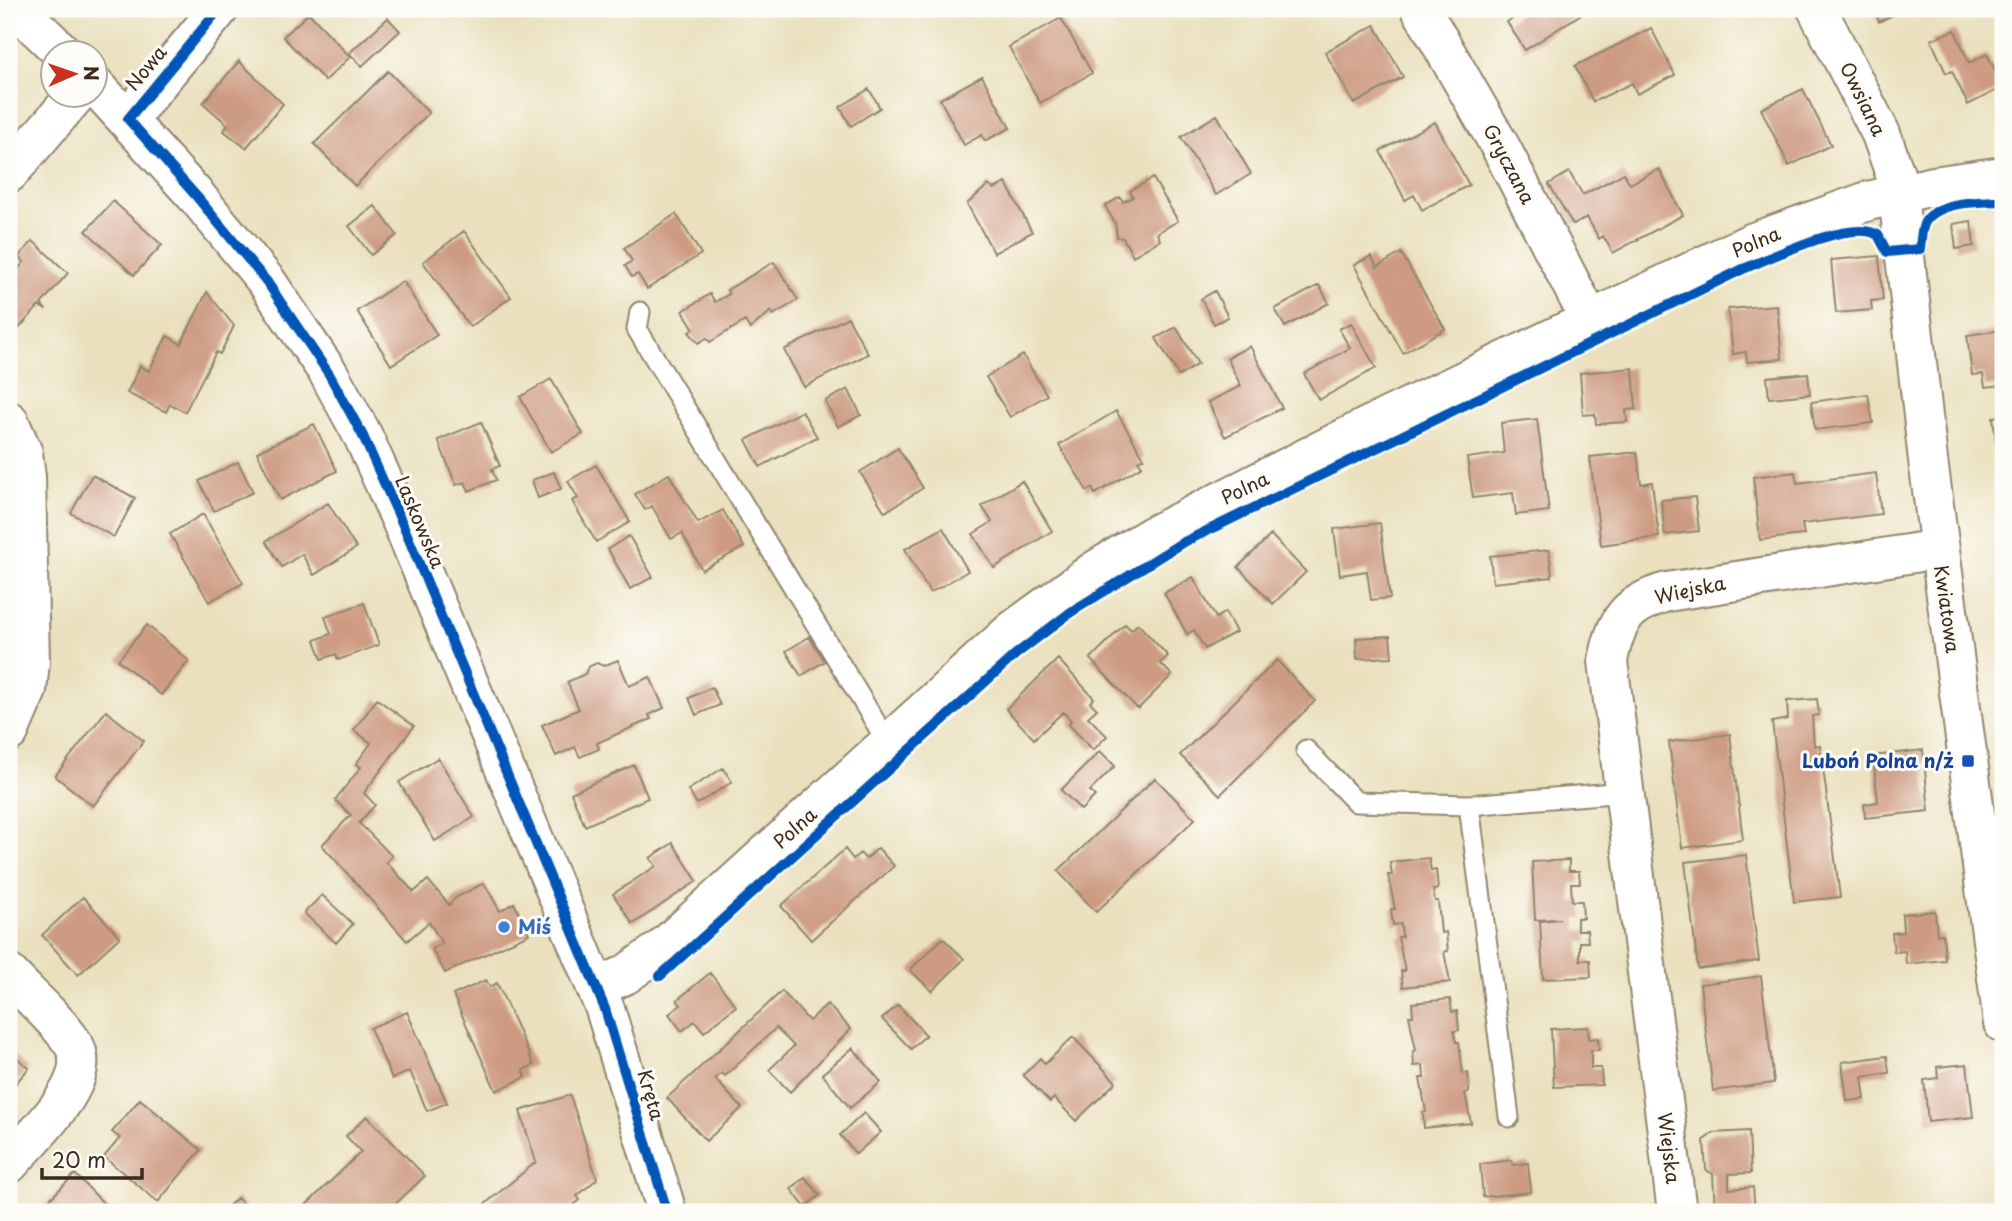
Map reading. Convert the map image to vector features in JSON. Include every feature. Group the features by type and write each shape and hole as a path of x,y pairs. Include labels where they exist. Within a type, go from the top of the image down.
{"street":[{"path":"17,9 47,38"},
{"name":"Nowa","path":"128,119 219,9"},
{"name":"Gryczana","path":"1421,9 1481,113 1591,322"},
{"name":"Owsiana","path":"1817,9 1881,134 1899,194"},
{"name":"Laskowska","path":"108,98 197,197 267,282 309,343 346,405 395,505 596,988"},
{"path":"9,173 65,108"},
{"name":"Polna","path":"596,988 625,975 663,948 1012,631 1122,554 1185,518 1356,433 1751,243 1837,211 1899,194 2003,176"},
{"name":"Kwiatowa","path":"1899,194 1939,549 2003,1023"},
{"path":"9,421 23,453 26,477 30,662 27,690 9,733"},
{"name":"Wiejska","path":"1677,1212 1608,661 1614,630 1627,611 1667,592 1939,549"},
{"path":"9,974 74,1044 78,1064 70,1093 9,1164"},
{"name":"Kręta","path":"596,988 623,1063 666,1212"}],"lane":[{"path":"640,312 637,329 888,743"},
{"path":"1306,750 1356,803 1469,805 1625,792"},
{"path":"1469,805 1509,1117"}],"building":[{"path":"1528,9 1589,9 1525,50 1507,22"},
{"path":"1873,9 1905,9 1879,22"},
{"path":"309,13 350,57 325,81 283,37"},
{"path":"388,18 400,31 362,66 349,53"},
{"path":"1061,18 1092,73 1040,103 1009,47"},
{"path":"1375,25 1403,77 1354,104 1325,52"},
{"path":"1651,28 1675,75 1637,94 1632,83 1593,102 1575,66"},
{"path":"1955,30 1969,63 1987,54 2003,87 1968,105 1952,71 1946,73 1931,40"},
{"path":"239,61 283,104 246,148 224,131 228,125 203,103"},
{"path":"388,71 429,113 355,186 314,144"},
{"path":"982,76 1010,128 985,141 982,135 964,145 940,99"},
{"path":"869,89 880,108 851,126 840,107"},
{"path":"1803,89 1831,145 1789,166 1761,109"},
{"path":"1217,115 1251,174 1216,195 1181,137"},
{"path":"1435,122 1469,185 1422,210 1414,195 1405,200 1380,151"},
{"path":"1659,169 1683,215 1613,253 1603,236 1599,239 1587,217 1573,225 1549,184 1569,172 1583,195 1624,173 1630,184"},
{"path":"1153,178 1178,221 1157,233 1160,240 1133,256 1123,238 1117,237 1115,223 1105,206 1120,197 1123,202 1133,197 1130,191"},
{"path":"1006,183 1032,232 994,253 967,204 988,185 994,189"},
{"path":"113,201 162,245 134,275 86,231"},
{"path":"375,206 397,235 371,255 349,226"},
{"path":"676,214 701,254 647,289 638,274 632,277 625,266 632,261 624,248"},
{"path":"1971,221 1974,246 1956,249 1953,224"},
{"path":"464,231 511,297 470,327 423,262"},
{"path":"33,241 68,273 41,304 46,310 39,306 11,337 9,268 13,263 19,268 24,262 18,257"},
{"path":"1401,253 1445,329 1403,353 1354,265 1371,256 1377,267"},
{"path":"1879,256 1883,300 1871,301 1872,310 1836,313 1831,260"},
{"path":"774,262 798,300 773,315 771,311 750,329 745,321 710,342 707,338 698,343 689,332 694,329 683,311 710,294 715,302 729,294 727,290"},
{"path":"403,281 437,335 391,365 357,311"},
{"path":"1319,285 1329,303 1285,327 1275,309"},
{"path":"1215,291 1228,317 1214,324 1201,299"},
{"path":"207,292 234,326 220,354 216,352 185,412 170,404 166,412 127,393 140,366 149,371 167,336 181,344"},
{"path":"1777,305 1782,359 1747,362 1746,352 1733,354 1728,309"},
{"path":"848,317 868,354 804,387 784,350"},
{"path":"1351,323 1376,368 1319,400 1304,374 1350,348 1339,329"},
{"path":"1176,327 1198,364 1179,376 1156,338"},
{"path":"2003,330 2003,385 1985,387 1983,374 1972,375 1967,335"},
{"path":"1250,346 1282,408 1225,437 1208,402 1241,386 1227,358"},
{"path":"1023,355 1047,395 1010,417 986,377"},
{"path":"1633,368 1636,409 1626,410 1627,422 1596,424 1595,414 1583,415 1580,373"},
{"path":"1808,373 1810,394 1769,398 1767,377"},
{"path":"551,379 583,434 551,452 520,397"},
{"path":"848,389 861,415 838,427 825,401"},
{"path":"1868,394 1873,423 1815,430 1811,402"},
{"path":"802,411 817,437 760,467 746,440"},
{"path":"1116,411 1144,458 1138,461 1142,466 1095,494 1092,488 1087,491 1059,445"},
{"path":"2003,416 2003,469 1999,469 1993,417"},
{"path":"1537,419 1549,511 1516,515 1513,493 1473,498 1467,458 1504,453 1501,423"},
{"path":"481,422 500,466 492,469 496,480 469,491 465,482 456,485 438,440"},
{"path":"314,424 337,471 280,500 257,452"},
{"path":"898,448 923,488 885,512 860,472"},
{"path":"1637,452 1641,484 1652,482 1659,537 1601,545 1590,457"},
{"path":"238,462 253,492 214,511 199,481"},
{"path":"596,465 630,522 596,542 572,501 578,498 568,481"},
{"path":"554,472 561,489 538,498 532,480"},
{"path":"1795,472 1797,483 1876,473 1881,514 1802,524 1804,535 1760,540 1753,477"},
{"path":"669,474 698,523 723,510 744,547 702,570 682,533 671,539 652,506 645,510 635,494"},
{"path":"92,475 135,498 114,537 71,513"},
{"path":"1022,481 1052,531 994,568 973,534 992,522 982,506"},
{"path":"1695,497 1699,531 1665,535 1661,500"},
{"path":"328,503 356,548 314,575 302,554 282,567 266,541"},
{"path":"203,514 243,583 209,602 170,534"},
{"path":"1380,523 1390,598 1371,600 1367,571 1340,575 1334,529"},
{"path":"943,528 968,571 930,593 905,549"},
{"path":"1271,535 1306,572 1273,604 1238,567"},
{"path":"629,536 653,577 630,589 608,549"},
{"path":"1549,550 1552,577 1493,583 1490,556"},
{"path":"1193,577 1216,618 1225,612 1236,632 1205,649 1194,630 1187,634 1164,593"},
{"path":"364,603 379,645 338,660 336,654 322,659 315,640 331,634 325,617"},
{"path":"1125,624 1131,630 1138,624 1168,656 1160,663 1172,675 1138,709 1090,659"},
{"path":"147,625 189,661 161,695 118,660"},
{"path":"1390,636 1392,657 1357,659 1356,638"},
{"path":"809,637 825,661 801,676 786,651"},
{"path":"1058,659 1094,698 1090,702 1097,709 1088,717 1107,736 1093,750 1069,725 1071,720 1063,712 1034,739 1006,709"},
{"path":"618,660 629,686 650,677 664,708 649,715 651,719 597,743 599,749 580,757 575,747 556,756 542,725 579,709 567,682 585,674 588,667 597,663 603,666"},
{"path":"1277,660 1315,701 1220,795 1180,755"},
{"path":"712,687 720,705 696,715 689,698"},
{"path":"377,699 414,726 364,793 375,805 359,823 392,856 386,862 414,892 428,880 449,905 455,898 484,883 500,911 514,903 529,934 445,973 432,949 442,943 429,922 407,941 322,845 351,815 335,800 361,767 356,764 371,743 354,730"},
{"path":"1817,699 1819,715 1812,716 1814,746 1820,745 1840,897 1794,902 1772,722 1788,719 1787,701"},
{"path":"106,711 144,741 93,806 55,776"},
{"path":"1730,734 1743,840 1682,848 1669,742"},
{"path":"1923,750 1929,811 1865,818 1864,804 1878,802 1873,756"},
{"path":"1100,751 1115,766 1090,791 1095,796 1081,810 1061,790"},
{"path":"438,758 474,817 435,841 399,782"},
{"path":"634,765 648,798 585,826 571,793"},
{"path":"723,768 732,782 697,804 688,790"},
{"path":"1155,778 1195,819 1096,912 1058,871"},
{"path":"673,843 697,881 633,924 613,894 656,866 650,858"},
{"path":"878,848 894,866 811,940 781,906 845,849 853,859 860,853 866,859"},
{"path":"1746,855 1759,961 1698,969 1685,862"},
{"path":"1429,858 1431,871 1436,870 1438,889 1433,890 1435,901 1438,901 1441,933 1446,932 1448,951 1444,952 1450,982 1403,987 1401,971 1405,971 1398,937 1402,937 1401,924 1393,925 1391,909 1395,909 1388,875 1392,875 1390,862"},
{"path":"1569,860 1569,871 1579,871 1580,883 1571,883 1572,901 1582,901 1583,918 1577,918 1577,930 1587,930 1588,942 1580,942 1580,960 1590,960 1591,977 1543,979 1540,921 1560,919 1535,920 1532,862"},
{"path":"322,895 353,924 336,943 304,913"},
{"path":"83,897 120,937 78,975 42,935"},
{"path":"1935,911 1937,935 1943,934 1945,960 1906,964 1905,951 1894,952 1892,933 1903,932 1902,914"},
{"path":"943,938 964,959 932,991 910,970"},
{"path":"710,973 736,1006 704,1032 695,1021 682,1031 669,1014 681,1005 677,1000"},
{"path":"1761,976 1774,1083 1713,1091 1700,984"},
{"path":"486,980 490,987 497,983 534,1065 523,1070 526,1077 496,1091 453,995"},
{"path":"782,991 809,1021 827,1004 851,1029 790,1092 769,1070 794,1046 776,1028 725,1076 722,1073 715,1079 742,1108 706,1141 667,1098"},
{"path":"1450,999 1452,1012 1457,1011 1459,1030 1454,1031 1456,1042 1459,1042 1463,1074 1468,1073 1469,1092 1465,1093 1471,1123 1424,1128 1423,1112 1426,1112 1420,1078 1424,1078 1423,1065 1414,1066 1413,1051 1416,1050 1409,1016 1413,1016 1412,1003"},
{"path":"898,1005 926,1035 911,1049 882,1019"},
{"path":"407,1012 447,1103 427,1111 410,1071 392,1079 370,1028"},
{"path":"1588,1027 1589,1039 1598,1038 1599,1050 1591,1050 1591,1068 1601,1068 1602,1085 1554,1087 1551,1029"},
{"path":"1073,1037 1116,1082 1076,1121 1054,1098 1050,1102 1023,1075 1040,1058 1045,1064"},
{"path":"853,1048 881,1082 850,1108 822,1074"},
{"path":"9,1051 29,1068 9,1091"},
{"path":"1887,1056 1889,1073 1862,1077 1865,1099 1847,1101 1842,1062"},
{"path":"1967,1064 1973,1117 1928,1122 1924,1080 1938,1078 1937,1067"},
{"path":"570,1095 597,1179 577,1196 580,1200 565,1212 561,1209 558,1212 482,1212 479,1209 536,1162 520,1111"},
{"path":"140,1099 201,1150 158,1202 104,1157 120,1138 112,1132"},
{"path":"864,1113 881,1132 856,1154 840,1135"},
{"path":"367,1116 425,1176 387,1212 306,1212 302,1209 361,1152 346,1136"},
{"path":"1749,1131 1751,1173 1729,1174 1729,1189 1753,1187 1755,1212 1715,1212 1713,1174 1706,1170 1704,1140 1713,1133"},
{"path":"1512,1160 1513,1165 1528,1163 1531,1192 1483,1197 1480,1164"},
{"path":"75,1174 112,1212 37,1212"},
{"path":"805,1177 820,1195 805,1207 791,1189"},
{"path":"237,1198 252,1212 223,1212"}],"cycle path":[{"path":"219,9 128,119 267,282 329,374 363,436 403,525 605,1009 667,1211 662,1212"},
{"path":"660,976 1016,654 1071,612 1180,544 1743,269 1831,235 1849,232 1866,231 1878,235 1887,252 1920,249 1922,231 1931,215 1950,206 2003,201"}],"place":[{"name":"Luboń Polna n/ż","path":"1968,761"},
{"name":"Miś","path":"504,927"}]}
